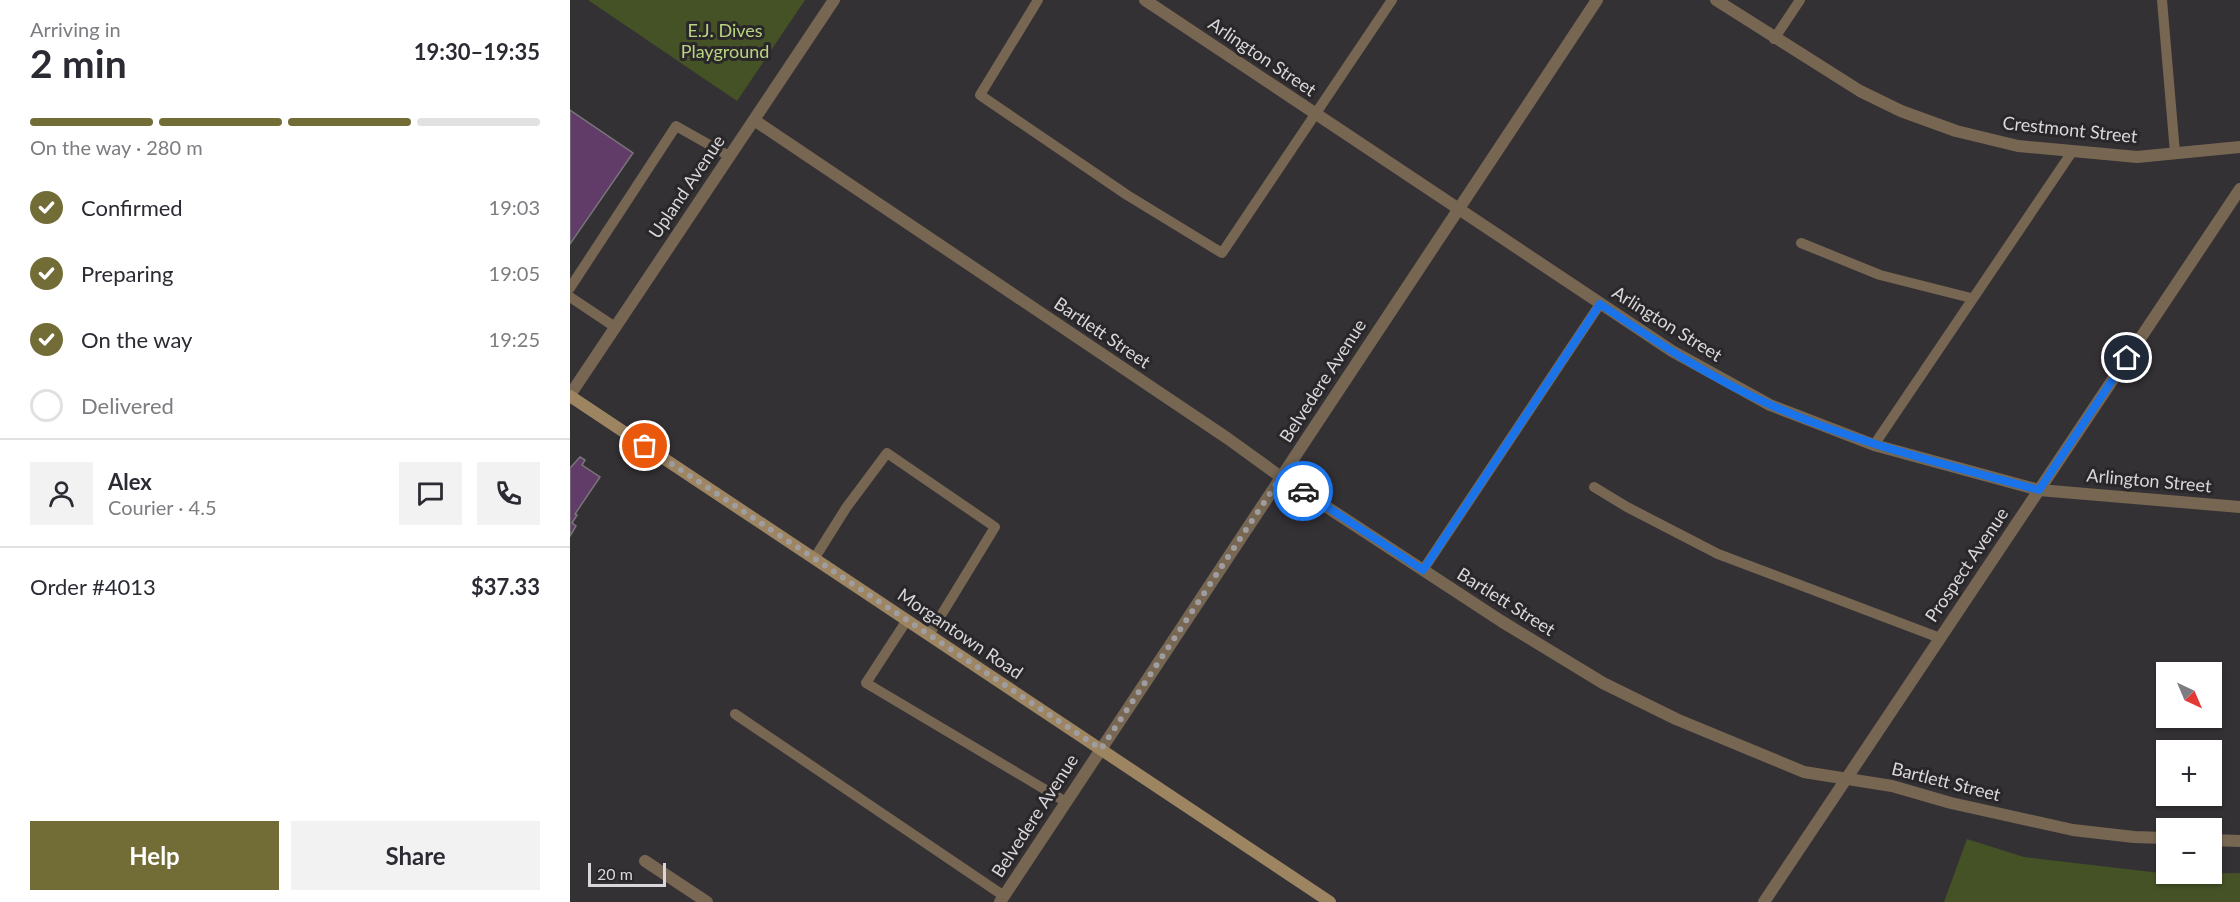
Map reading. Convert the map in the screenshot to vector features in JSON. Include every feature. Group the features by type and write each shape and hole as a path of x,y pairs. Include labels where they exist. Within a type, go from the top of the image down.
{"main road":[{"name":"Morgantown Road","path":"570,395 1330,902"}],"street":[{"name":"Upland Avenue","path":"570,395 834,0"},
{"name":"Arlington Street","path":"1145,0 1679,356 1770,405 1874,445 2039,490 2240,507"},
{"name":"Belvedere Avenue","path":"1002,899 1597,0"},
{"name":"Crestmont Street","path":"1716,0 1774,39 1860,91 1901,111 1956,131 2018,146 2137,157 2240,147"},
{"name":"Bartlett Street","path":"754,120 1217,431 1281,477 1501,621 1603,683 1676,719 1804,772 1892,786 1951,803 2073,830 2156,838"},
{"name":"Prospect Avenue","path":"1764,902 2240,189"},
{"path":"2222,840 2240,841"},
{"path":"645,861 707,902"}],"lane":[{"path":"1038,0 980,95 1127,195 1222,254 1392,0"},
{"path":"1774,39 1800,0"},
{"path":"2162,0 2175,153"},
{"path":"570,288 676,126 729,156"},
{"path":"1874,445 1971,298 2072,152"},
{"path":"1801,243 1880,275 1971,298"},
{"path":"570,297 615,327"},
{"path":"1423,570 1600,304"},
{"path":"814,559 846,508 887,453 995,527 928,635"},
{"path":"1594,487 1627,507 1718,554 1940,638"},
{"path":"907,620 866,683 1066,802"},
{"path":"735,714 1002,899"}],"green space":[{"name":"E.J. Dives Playground","path":"588,0 805,0 737,101"},
{"path":"1967,839 2024,857 2156,872 2156,884 2222,884 2222,873 2240,873 2240,902 1944,902"}],"building":[{"path":"570,110 633,153 570,244"},
{"path":"580,457 585,460 582,465 600,477 575,514 577,515 572,523 576,526 570,536 570,468"}],"way so far":[{"path":"645,446 1101,749 1281,477 1303,491"}],"route":[{"path":"1303,491 1423,570 1600,304 1703,370 1770,405 1810,422 1874,445 2039,490 2127,358"}]}
